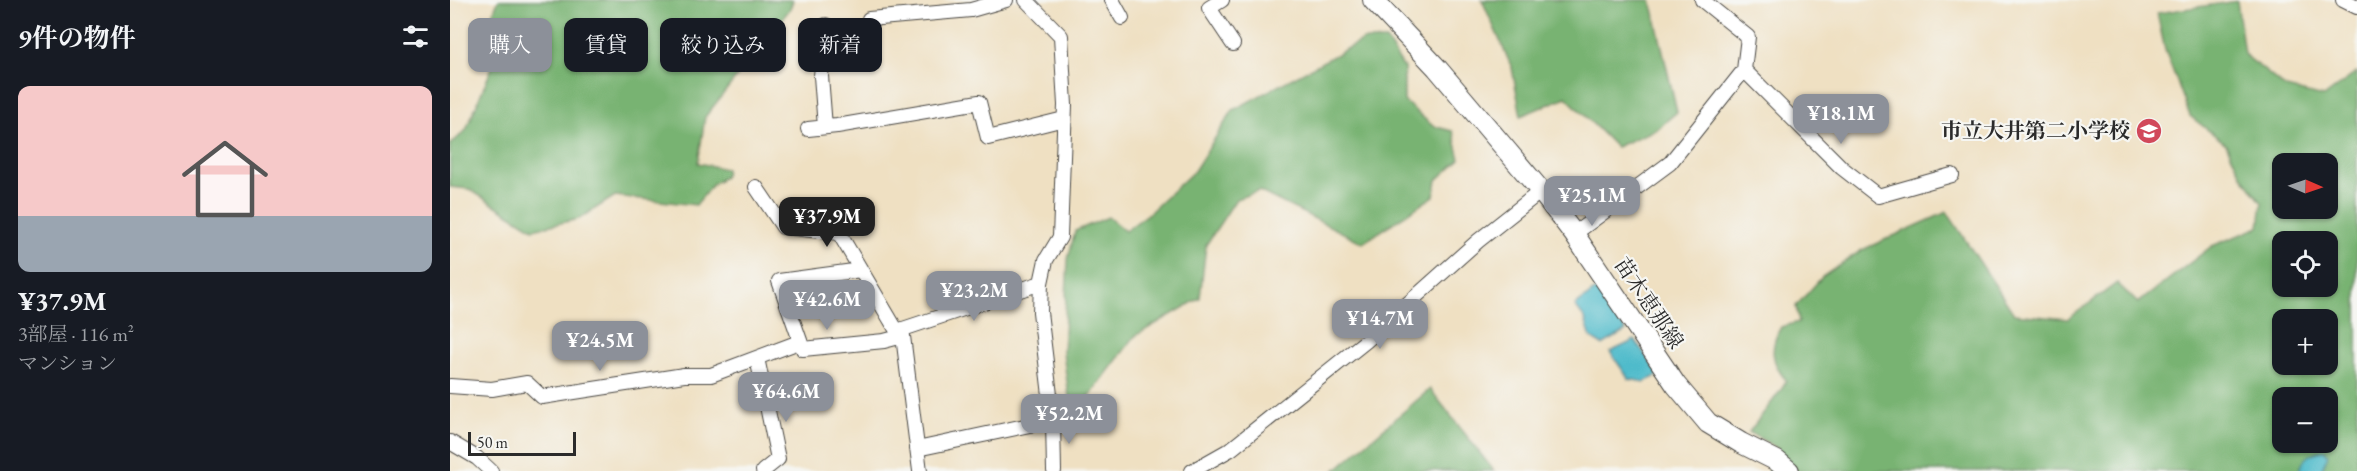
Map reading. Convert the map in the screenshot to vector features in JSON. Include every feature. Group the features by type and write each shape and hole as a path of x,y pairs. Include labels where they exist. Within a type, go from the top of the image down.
{"main road":[{"name":"苗木恵那線","path":"1373,0 1437,68 1541,191 1575,234 1676,385 1708,423 1777,461 1789,471"}],"street":[{"path":"880,18 971,10 1006,0"},
{"path":"1026,0 1061,36 1064,119 1060,237 1046,260 1041,283 1040,312 1053,420 1054,471"},
{"path":"1112,0 1122,18"},
{"path":"1222,0 1209,8 1233,44"},
{"path":"1575,234 1670,164 1744,70 1748,37 1702,0"},
{"path":"2343,0 2357,7"},
{"path":"1744,70 1842,168 1878,196 1952,175"},
{"path":"821,72 825,128"},
{"path":"808,129 980,102 988,138 1064,119"},
{"path":"756,187 783,227 839,233 900,333 920,471"},
{"path":"1192,471 1231,449 1366,341 1478,242 1541,191"},
{"path":"861,270 779,281 803,349 884,341 900,333 1041,283"},
{"path":"450,386 492,389 527,383 543,397 684,375 711,375 799,342"},
{"path":"757,358 778,459 763,471"},
{"path":"917,448 1053,420"},
{"path":"450,442 477,458 491,471"}],"green space":[{"path":"498,0 793,0 783,18 660,18 660,72 740,72 705,117 698,163 726,169 725,176 712,185 696,205 615,196 579,219 533,229 469,189 450,187 450,145 466,130 490,72 552,72 552,18 491,18"},
{"path":"1482,0 1651,0 1677,112 1657,129 1616,147 1566,97 1521,116 1512,68"},
{"path":"2237,1 2244,54 2286,88 2324,97 2357,72 2357,471 1768,471 1777,448 1749,432 1786,380 1777,367 1773,355 1777,334 1781,327 1799,322 1796,306 1822,277 1862,250 1947,212 2014,314 2068,319 2117,283 2138,303 2212,246 2259,227 2262,203 2241,174 2226,144 2190,116 2165,50 2157,13"},
{"path":"1363,40 1386,40 1404,68 1404,101 1433,126 1453,131 1460,159 1437,180 1434,196 1363,243 1259,191 1236,199 1206,245 1200,298 1135,336 1072,419 1063,352 1068,259 1075,231 1108,217 1125,231 1148,214 1194,171 1233,110"},
{"path":"1430,389 1494,471 1334,471"}],"water":[{"path":"1597,289 1626,331 1602,345 1591,338 1585,319 1575,306"},
{"path":"1635,340 1659,375 1644,382 1629,379 1610,352"},
{"path":"2314,453 2327,453 2328,455 2321,471 2299,471 2308,456"}],"place":[{"name":"市立大井第二小学校","path":"2149,131"}]}
